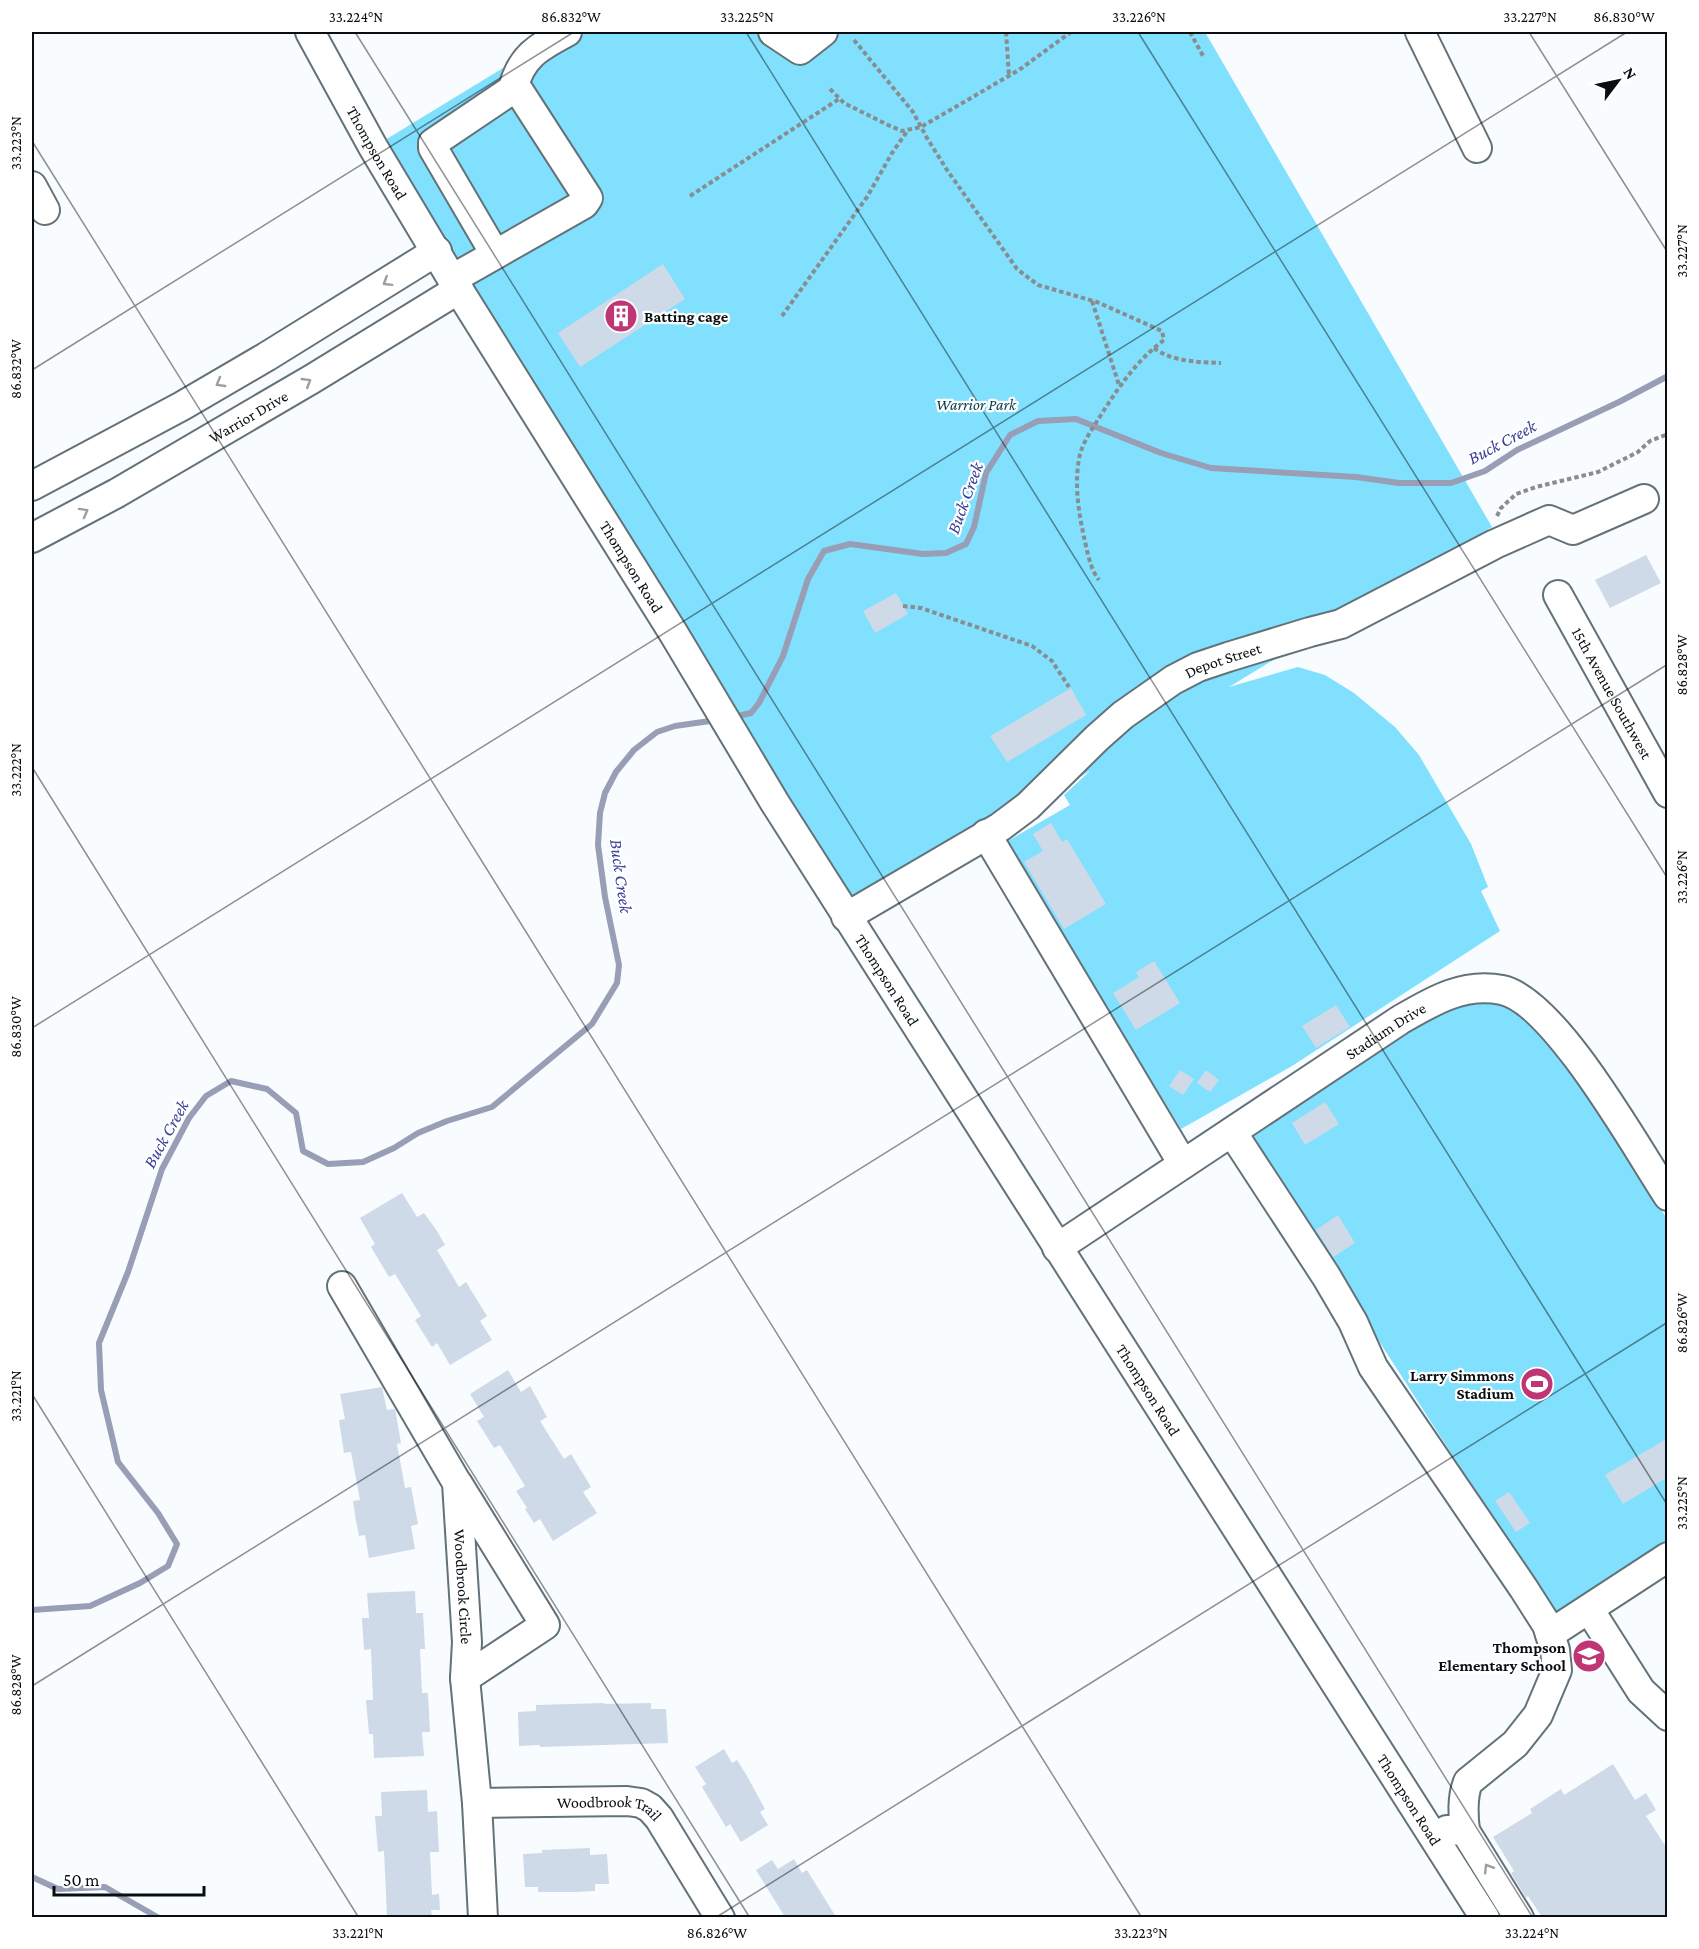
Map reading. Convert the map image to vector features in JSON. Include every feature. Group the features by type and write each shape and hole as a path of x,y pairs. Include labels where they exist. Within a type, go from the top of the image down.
{"street":[{"path":"495,254 432,143 513,89 517,74 530,55 544,44 567,32"},
{"path":"773,32 800,50 823,32"},
{"path":"1420,32 1477,148"},
{"name":"Thompson Road","path":"315,33 373,147 674,634 775,803 1485,1917"},
{"name":"Warrior Drive","path":"32,538 82,513 312,379 456,284 495,254 584,204 588,198 519,90 513,89"},
{"path":"32,486 182,406 437,251"},
{"name":"Depot Street","path":"846,917 1000,827 1028,806 1097,738 1124,715 1173,680 1198,667 1228,657 1341,624 1495,544 1549,520 1573,530 1644,499"},
{"name":"15th Avenue Southwest","path":"1558,595 1668,793"},
{"path":"986,834 1183,1164"},
{"name":"Stadium Drive","path":"1057,1248 1400,1020 1424,1006 1469,988 1503,990 1516,995 1529,1003 1554,1028 1597,1087 1668,1197"},
{"path":"1232,1132 1326,1276 1353,1322 1373,1366 1547,1625 1555,1650 1557,1670 1538,1715 1515,1744 1468,1782 1465,1791 1463,1816 1465,1831 1519,1917"},
{"name":"Woodbrook Circle","path":"342,1286 457,1483 467,1642 465,1678 477,1803 483,1917"},
{"path":"457,1483 545,1625 465,1678"},
{"path":"1550,1634 1668,1557"},
{"path":"1589,1609 1641,1691 1668,1716"},
{"name":"Woodbrook Trail","path":"477,1803 627,1801 641,1803 650,1808 659,1818 720,1917"},
{"path":"1430,1831 1465,1831"}],"path":[{"path":"1006,32 1009,76"},
{"path":"830,89 839,99 888,125 902,131 909,130 921,127 1009,76 1071,32"},
{"path":"1190,32 1203,56"},
{"path":"854,40 913,112 953,179 1017,269 1038,285 1092,301 1162,331 1164,340 1140,360 1119,386 1088,436 1080,456 1077,501 1086,546 1099,580"},
{"path":"690,196 839,99"},
{"path":"782,316 867,197 892,153 909,130"},
{"path":"1092,301 1119,386"},
{"path":"1154,348 1181,359 1221,363"},
{"path":"1494,524 1501,508 1516,494 1598,472 1638,452 1650,441 1668,434"},
{"path":"903,606 926,610 1032,646 1052,661 1069,687"}],"green space":[{"name":"Warrior Park","path":"562,32 1205,32 1492,527 1229,687 1298,667 1325,675 1354,693 1395,727 1419,755 1471,844 1488,887 1481,891 1500,931 1292,1066 1181,1129 1006,842 1070,805 1064,795 1090,771 846,917 385,140"},
{"name":"Larry Simmons Stadium","path":"1471,994 1514,1003 1556,1042 1667,1219 1667,1549 1557,1618 1244,1131"}],"building":[{"name":"Batting cage","path":"663,264 685,299 580,367 558,333"},
{"path":"1646,555 1661,583 1610,608 1595,580"},
{"path":"896,593 908,614 875,633 863,611"},
{"path":"1071,688 1086,715 1007,762 990,736"},
{"path":"1051,823 1062,842 1067,839 1106,904 1064,929 1024,862 1043,851 1033,834"},
{"path":"1154,961 1180,1003 1136,1030 1113,993 1139,977 1136,972"},
{"path":"1336,1005 1350,1027 1316,1048 1302,1026"},
{"path":"1180,1070 1194,1079 1183,1095 1169,1086"},
{"path":"1206,1070 1219,1080 1210,1092 1197,1083"},
{"path":"1325,1102 1339,1124 1305,1145 1292,1123"},
{"path":"402,1193 417,1217 424,1213 437,1231 445,1245 437,1250 459,1287 466,1282 487,1316 480,1321 492,1340 450,1365 437,1343 432,1347 415,1320 421,1316 395,1274 389,1277 371,1247 375,1244 360,1218"},
{"path":"1338,1215 1355,1243 1333,1257 1316,1230"},
{"path":"508,1370 521,1392 530,1386 547,1417 540,1421 564,1459 571,1454 591,1487 583,1492 597,1513 553,1541 540,1519 534,1523 525,1509 527,1508 516,1491 525,1486 500,1445 494,1448 477,1421 484,1417 470,1394"},
{"path":"382,1387 387,1410 395,1409 401,1443 397,1444 405,1488 411,1487 418,1524 411,1526 415,1549 369,1558 365,1535 359,1536 356,1521 353,1501 360,1500 351,1452 344,1453 339,1420 345,1419 340,1394"},
{"path":"1668,1438 1668,1477 1623,1504 1605,1475"},
{"path":"1509,1492 1530,1523 1516,1532 1495,1501"},
{"path":"415,1591 416,1613 423,1613 425,1649 420,1649 422,1693 428,1693 430,1732 422,1732 424,1756 374,1758 373,1734 369,1734 366,1700 373,1700 371,1649 364,1650 362,1618 369,1618 367,1593"},
{"path":"651,1703 651,1709 666,1709 668,1743 519,1746 518,1712 536,1711 536,1705"},
{"path":"724,1749 732,1763 737,1760 747,1776 765,1809 760,1812 768,1825 741,1842 730,1824 726,1827 702,1787 706,1784 695,1767"},
{"path":"1613,1764 1635,1800 1646,1793 1656,1810 1646,1816 1668,1850 1668,1917 1542,1917 1528,1896 1526,1898 1511,1873 1514,1871 1493,1837 1532,1813 1530,1809 1561,1789 1564,1795"},
{"path":"427,1790 428,1812 437,1811 439,1852 430,1852 432,1895 439,1894 440,1910 431,1910 432,1917 387,1917 384,1851 378,1852 375,1816 382,1816 381,1792"},
{"path":"590,1848 590,1855 607,1854 609,1884 595,1884 595,1891 576,1892 538,1892 538,1887 525,1887 523,1854 542,1853 542,1850"},
{"path":"794,1859 802,1873 807,1870 836,1917 785,1917 756,1870 772,1860 778,1869"}],"waterway":[{"name":"Buck Creek","path":"733,717 751,713 759,703 783,656 808,579 824,551 850,544 923,554 946,553 966,544 974,527 986,473 1010,435 1038,421 1076,419 1161,453 1211,468 1356,477 1399,483 1451,483 1485,471 1517,450 1668,376"},
{"name":"Buck Creek","path":"32,1610 90,1606 140,1583 168,1566 177,1544 158,1513 118,1462 101,1390 99,1343 128,1272 162,1169 189,1118 206,1096 231,1081 267,1089 296,1113 303,1151 328,1164 363,1162 394,1148 418,1133 492,1107 592,1024 617,983 619,965 605,897 598,845 600,813 605,793 616,772 634,750 657,732 675,726 717,720"},
{"name":"Buck Creek","path":"32,1877 58,1889 105,1887 159,1918"}],"place":[{"name":"Batting cage","path":"621,316"},
{"name":"Larry Simmons Stadium","path":"1537,1384"},
{"name":"Thompson Elementary School","path":"1589,1656"}]}
